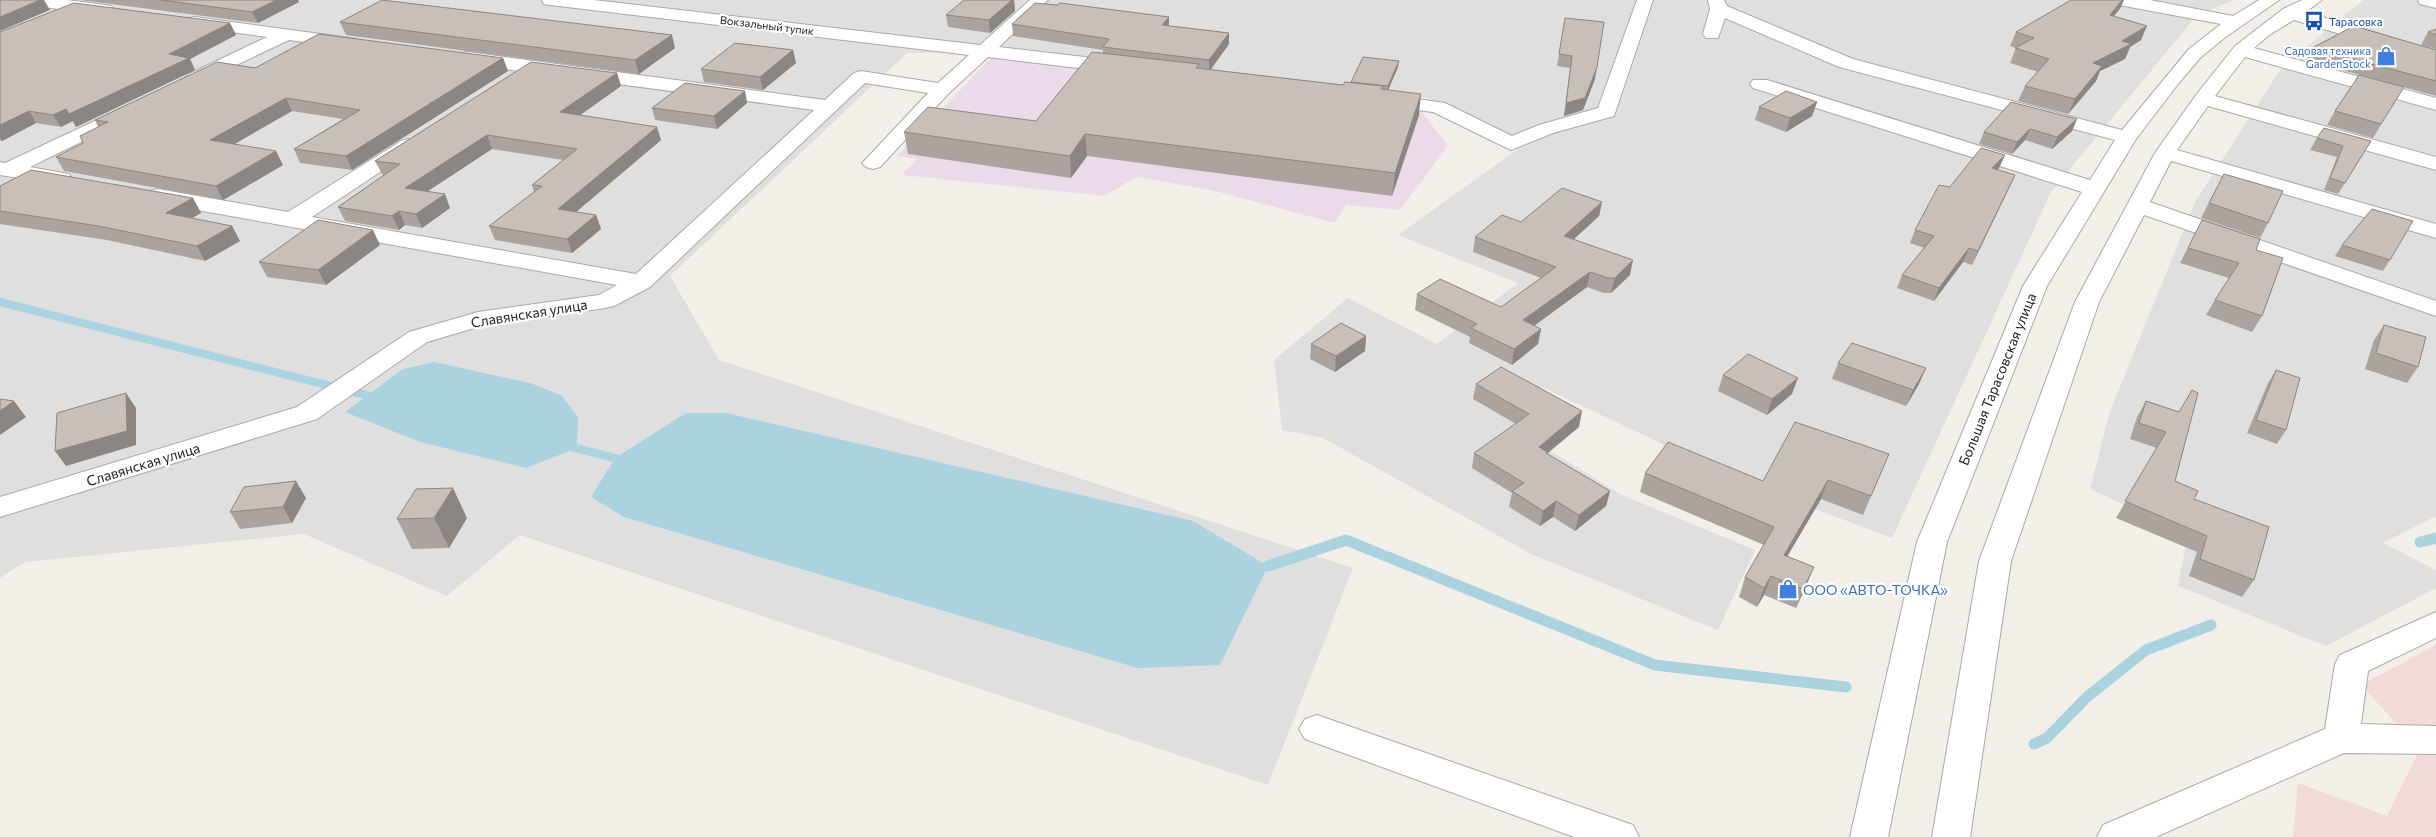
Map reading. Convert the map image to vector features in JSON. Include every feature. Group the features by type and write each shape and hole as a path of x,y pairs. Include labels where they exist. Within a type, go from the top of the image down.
{"street":[{"path":"27,0 126,13"},
{"name":"Вокзальный тупик","path":"550,0 1133,69"},
{"path":"873,162 942,89 1040,0"},
{"path":"1360,97 1438,107 1511,144 1546,129 1607,112 1645,0"},
{"path":"2119,0 2191,12 2235,22"},
{"name":"Большая Тарасовская улица","path":"1869,837 1932,542 2035,286 2127,137 2171,80 2195,53 2235,22 2280,7 2314,0"},
{"path":"2426,0 2436,3"},
{"path":"1712,34 1717,5 1846,63 2127,137"},
{"path":"44,21 78,7"},
{"path":"2280,7 2436,57"},
{"name":"Большая Тарасовская улица","path":"1951,837 1995,561 2088,302 2165,153 2241,50 2263,31 2280,7"},
{"path":"173,19 366,45"},
{"path":"173,89 287,34"},
{"path":"2241,50 2436,104"},
{"path":"454,56 830,106"},
{"path":"507,82 532,66"},
{"name":"Славянская улица","path":"0,507 307,414 418,337 478,319 605,301 641,282 861,76 942,89"},
{"path":"1760,84 2094,188"},
{"path":"2203,99 2436,164"},
{"path":"3,169 147,102"},
{"path":"292,220 424,135"},
{"path":"2165,153 2436,231"},
{"path":"3,169 85,183"},
{"path":"134,192 641,282"},
{"path":"2138,205 2436,309"},
{"path":"2341,738 2352,664 2436,624"},
{"path":"1317,729 1620,837"},
{"path":"2116,837 2341,738 2436,740"}],"shaded area":[{"path":"0,0 2234,0 2197,15 2051,192 1892,538 1741,481 1542,387 1532,394 1526,436 1622,495 1755,550 1718,630 1533,555 1323,438 1282,430 1274,360 1348,298 1437,344 1518,283 1398,235 1521,147 1428,98 1015,51 907,53 670,276 719,360 1353,568 1268,785 520,535 447,596 304,534 25,562 0,578"},
{"path":"2363,0 2436,0 2436,516 2383,543 2436,570 2436,588 2326,646 2178,586 2188,534 2090,489 2109,414 2195,202 2282,67"},
{"path":"993,56 1114,69 1148,80 1422,112 1448,146 1400,210 1346,205 1335,223 1211,190 1136,177 1105,196 902,175 917,159 897,156"},
{"path":"2436,645 2436,837 2293,837 2298,783 2387,816 2420,749 2361,685"}],"water":[{"path":"434,362 530,383 561,395 578,417 577,448 526,468 420,442 345,412 403,369"},
{"path":"686,413 726,413 1193,521 1268,566 1220,665 1138,668 624,517 591,497 615,458"}],"building":[{"path":"0,0 40,0 0,17"},
{"path":"161,0 276,0 252,12"},
{"path":"382,0 672,35 635,60 340,22"},
{"path":"964,0 1012,0 989,20 946,15"},
{"path":"2071,0 2122,0 2110,15 2147,26 2122,41 2131,44 2093,63 2102,66 2075,99 2025,86 2049,59 2015,48 2034,38 2016,32"},
{"path":"74,3 230,23 169,54 189,58 69,114 66,109 53,115 29,111 0,125 0,32"},
{"path":"1035,3 1057,5 1060,3 1169,17 1162,25 1229,33 1209,60 1103,47 1109,39 1012,24"},
{"path":"1565,18 1604,22 1597,67 1585,98 1566,103 1572,56 1559,54"},
{"path":"2354,26 2436,50 2436,81 2312,48"},
{"path":"2436,29 2436,35 2428,32"},
{"path":"319,34 503,58 346,156 294,149 360,110 286,98 210,140 276,151 216,186 56,157 83,143 80,136 108,122 95,120 217,62 255,68"},
{"path":"735,43 793,50 760,77 701,69"},
{"path":"1092,52 1199,64 1196,68 1343,85 1345,82 1383,86 1381,89 1421,94 1395,173 1085,134 1070,156 904,132 928,107 1036,121"},
{"path":"1363,57 1399,61 1388,86 1351,82"},
{"path":"531,62 617,73 560,112 657,127 558,209 596,215 567,239 489,226 542,186 532,185 577,149 487,135 405,188 445,194 416,214 399,211 392,216 338,207 400,164 375,161"},
{"path":"2359,75 2404,87 2381,124 2335,111"},
{"path":"685,83 745,91 714,116 652,108"},
{"path":"1786,91 1817,102 1790,118 1759,107"},
{"path":"2011,102 2077,119 2057,137 2030,129 2017,142 1984,132"},
{"path":"2324,128 2371,141 2345,183 2330,178 2343,146 2317,138"},
{"path":"1981,148 2005,155 1992,168 2015,175 1978,251 1969,248 1939,288 1902,275 1934,236 1915,230 1939,185 1950,187"},
{"path":"31,170 193,198 166,213 232,226 197,246 98,226 0,211 0,186"},
{"path":"2224,174 2283,191 2268,223 2209,203"},
{"path":"1562,188 1602,202 1564,236 1633,260 1615,278 1608,278 1590,272 1523,320 1541,329 1514,349 1471,328 1477,324 1417,294 1440,279 1501,307 1556,267 1475,237 1502,215 1521,222"},
{"path":"2372,209 2413,221 2390,260 2342,245"},
{"path":"318,220 373,230 318,270 259,262"},
{"path":"2202,220 2260,239 2256,250 2283,258 2262,316 2215,300 2239,263 2188,248"},
{"path":"1341,323 1366,336 1336,356 1311,344"},
{"path":"2384,325 2426,337 2418,367 2376,353"},
{"path":"1852,343 1926,368 1913,390 1838,363"},
{"path":"1748,354 1798,378 1772,399 1723,375"},
{"path":"1501,367 1582,411 1539,447 1610,491 1579,515 1556,501 1543,511 1512,491 1524,483 1474,453 1529,414 1476,384"},
{"path":"2276,370 2300,378 2286,430 2256,420"},
{"path":"2192,390 2198,393 2175,481 2198,491 2194,499 2269,527 2254,580 2200,559 2207,536 2125,501 2166,432 2139,423 2146,401 2179,412"},
{"path":"126,393 127,431 55,451 57,413"},
{"path":"0,399 14,401 0,411"},
{"path":"1795,422 1889,454 1871,496 1828,480 1784,555 1814,567 1803,589 1771,576 1764,588 1745,577 1774,527 1645,473 1668,442 1763,481"},
{"path":"296,481 283,507 230,512 244,487"},
{"path":"453,488 434,518 397,519 416,489"}],"waterway":[{"path":"0,302 378,398"},
{"path":"567,446 615,458"},
{"path":"2420,542 2436,538"},
{"path":"1268,566 1346,540 1655,665 1846,687"},
{"path":"2034,744 2047,738 2087,697 2146,650 2211,625"}],"place":[{"name":"Тарасовка","path":"2314,21"},
{"name":"Садовая техника GardenStock","path":"2386,56"},
{"name":"ООО «АВТО-ТОЧКА»","path":"1788,589"}]}
